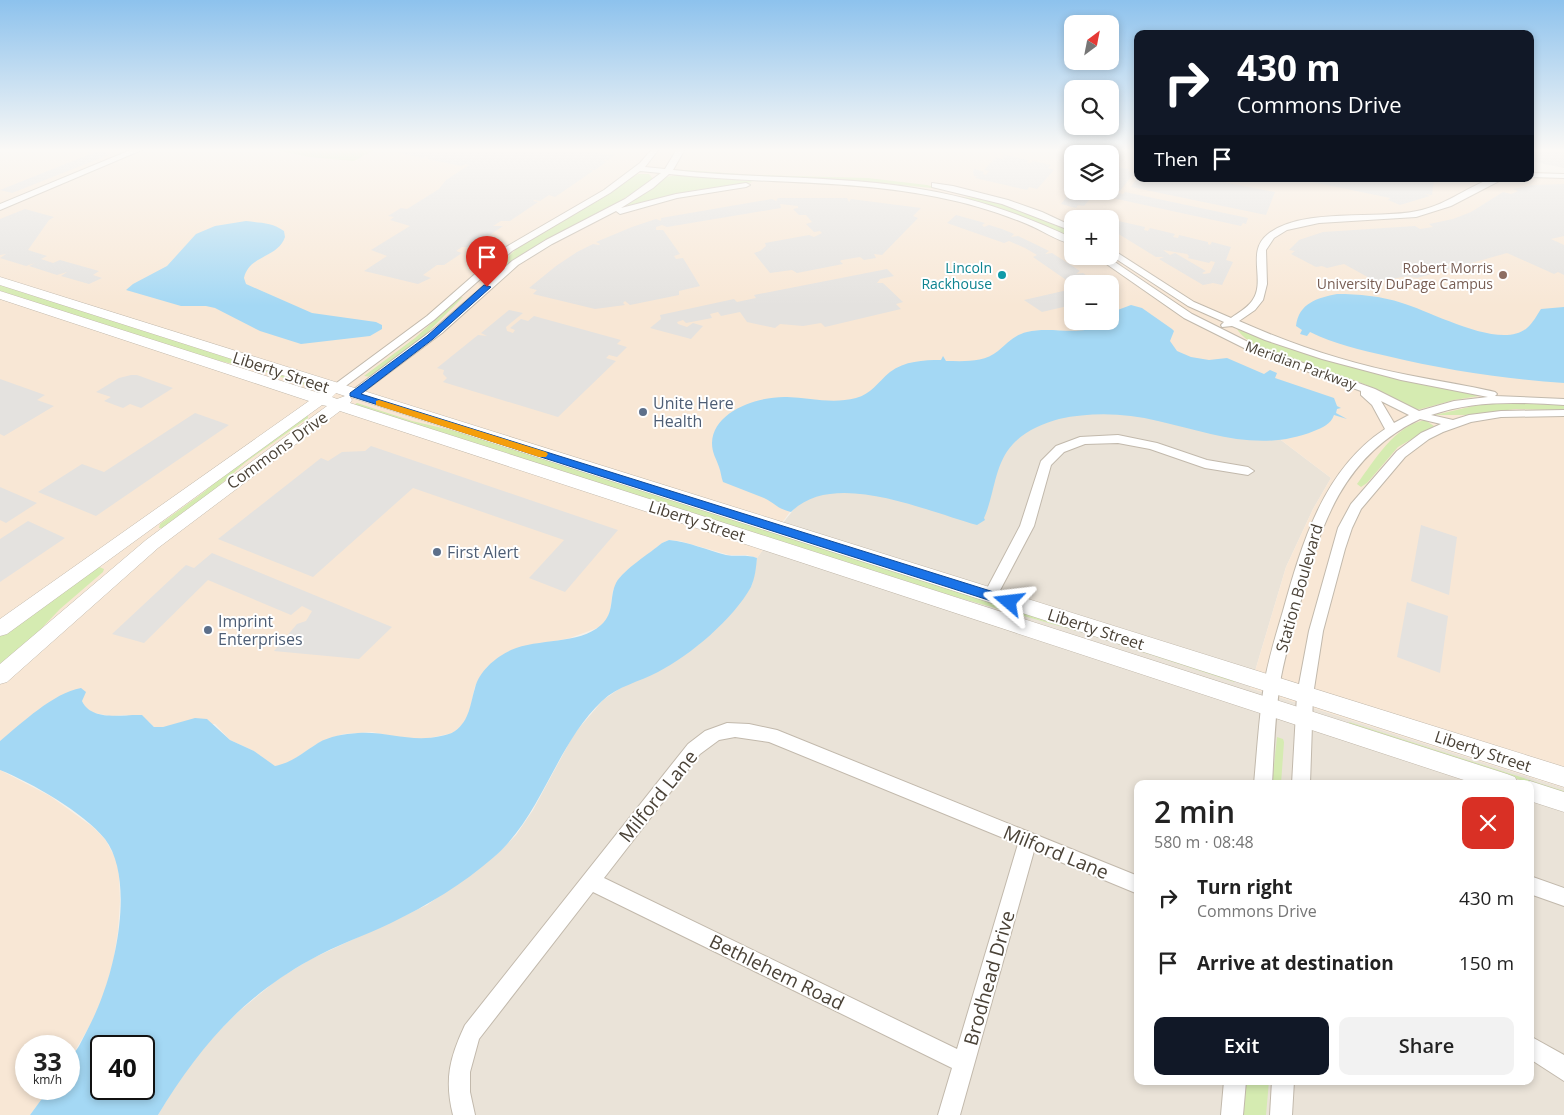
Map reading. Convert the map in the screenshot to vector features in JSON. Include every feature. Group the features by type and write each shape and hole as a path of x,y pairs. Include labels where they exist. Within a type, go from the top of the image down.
{"street":[{"path":"0,207 15,201"},
{"name":"Commons Drive","path":"0,676 152,544 337,397 508,250 551,222 590,201"},
{"name":"Commons Drive","path":"0,629 337,397 430,337 514,264 530,253 626,201"},
{"path":"578,227 630,208 657,201"},
{"path":"962,201 1012,216 1064,238"},
{"path":"1001,201 1064,225"},
{"path":"1217,331 1253,307 1261,294 1264,283 1261,249 1264,243 1276,232 1294,225 1315,221 1398,217 1426,211 1453,201"},
{"name":"Meridian Parkway","path":"1119,257 1191,304 1230,322 1333,359 1405,378 1524,399 1564,402"},
{"name":"Meridian Parkway","path":"1113,265 1181,311 1217,331 1286,362 1371,391 1418,415 1453,424 1468,419 1501,414 1564,413"},
{"name":"Liberty Street","path":"0,281 337,397 1495,780"},
{"name":"Meridian Parkway","path":"1176,293 1219,311 1244,314 1244,320 1251,328 1285,343"},
{"name":"Liberty Street","path":"0,295 990,596 1564,777"},
{"name":"Meridian Parkway","path":"1160,295 1213,320 1230,322"},
{"path":"1343,380 1361,390 1377,403 1391,429"},
{"name":"Meridian Parkway","path":"1391,429 1418,415 1470,401 1524,399"},
{"name":"Station Boulevard","path":"1301,780 1305,695 1316,631 1325,592 1345,528 1356,507 1401,454 1425,436 1453,424"},
{"name":"Station Boulevard","path":"1263,780 1272,685 1297,585 1313,532 1336,489 1358,461 1391,429"},
{"path":"990,596 1028,526 1045,464 1052,456 1066,447 1084,440 1118,439 1152,446 1205,464 1248,471"},
{"name":"Milford Lane","path":"464,1115 458,1096 458,1074 462,1054 472,1032 694,749 714,734 732,730 751,731 771,736 1134,883"},
{"name":"Liberty Street","path":"1534,792 1564,802"},
{"name":"Brodhead Drive","path":"949,1115 1028,840"},
{"name":"Bethlehem Road","path":"590,881 964,1063"},
{"path":"1534,886 1564,897"},
{"path":"1534,1049 1558,1064 1564,1070"},
{"path":"1232,1115 1235,1085"},
{"path":"1281,1115 1283,1085"}],"shaded area":[{"path":"0,201 1564,201 1564,788 1250,688 1286,567 1313,509 1331,478 1269,431 1119,400 825,463 757,558 747,555 729,555 680,541 669,540 662,543 621,576 613,590 607,620 600,627 570,638 509,651 487,667 475,686 469,713 464,723 453,733 425,739 407,739 372,732 343,734 320,742 283,765 274,766 254,751 230,740 215,724 179,724 154,727 148,721 126,715 111,716 94,713 86,708 82,701 81,688 62,695 0,741"},
{"path":"420,201 538,202 510,221 501,221 493,226 503,226 472,247 462,247 456,251 462,253 444,265 437,265 423,275 431,278 418,284 364,271 387,256 371,250 410,226 390,220 394,217 388,216 401,208 407,209"},
{"path":"760,201 867,201 921,208 913,216 918,218 882,255 874,254 876,258 864,260 860,257 842,260 840,261 843,264 797,273 792,270 770,273 754,253 766,246 765,243 809,235 814,237 822,233 820,231 814,232 806,224 812,222 806,215 799,215 793,209 798,208 798,206 780,204 781,208 667,227 662,225 656,227 656,230 663,230 680,254 674,256 676,259 683,258 700,286 679,291 679,295 630,305 625,301 623,303 625,305 595,309 533,294 537,290 529,288 577,252 593,244 599,245 596,242 632,227 656,219 661,221 661,218"},
{"path":"1063,201 1088,201 1084,206 1078,205 1076,208 1061,204"},
{"path":"1126,201 1168,201 1248,218 1246,224 1243,223 1241,226"},
{"path":"1199,201 1271,201 1266,215"},
{"path":"1390,201 1413,201 1400,205"},
{"path":"1489,201 1564,201 1564,236 1551,239 1564,245 1564,275 1558,272 1554,274 1507,253 1461,266 1454,262 1450,263 1447,265 1453,268 1417,278 1408,276 1381,281 1373,280 1344,264 1327,268 1322,266 1316,267 1291,254 1295,251 1289,250 1299,240 1323,232 1415,226 1420,229 1433,227 1429,224 1453,219 1471,212"},
{"path":"25,209 54,217 49,220 28,250 47,256 41,259 53,263 60,260 99,271 93,275 102,278 89,284 61,276 67,272 57,275 29,266 35,263 26,266 0,258 6,254 0,255 0,219"},
{"path":"956,215 985,223 982,225 984,227 989,225 1002,229 1014,234 1011,237 1018,236 1049,251 1045,254 1052,253 1064,261 1064,265 1071,265 1080,271 1076,274 1083,273 1086,275 1064,275 1064,278 1033,257 1037,255 1025,248 1009,241 1004,243 947,223"},
{"path":"1119,221 1145,227 1144,230 1148,231 1150,228 1175,234 1173,237 1178,238 1179,235 1208,242 1210,245 1212,242 1231,247 1226,260 1233,262 1222,285 1213,283 1203,285 1159,259 1164,257 1156,257 1119,234","holes":["1163,250 1189,256 1188,258 1209,263 1211,261 1215,262 1210,273 1204,274 1202,273 1206,271 1175,253 1170,255"]},
{"path":"887,269 894,276 880,279 877,283 883,283 903,302 896,304 901,309 825,327 821,323 803,326 780,324 775,328 747,322 740,312 721,316 718,312 710,314 712,318 686,323 683,320 677,322 687,327 693,323 703,326 691,339 650,328 661,319 660,315 734,299 737,302 756,298 754,295"},
{"path":"1064,291 1064,307 1042,312 1024,300"},
{"path":"509,310 523,313 506,327 507,331 513,333 515,330 510,328 521,319 528,321 534,316 621,340 617,344 627,347 617,357 609,355 606,358 616,361 558,417 443,382 447,378 443,374 444,370 437,368 478,335 487,336 481,333"},
{"path":"137,375 173,388 141,408 130,404 123,408 104,401 111,397 96,392 119,378"},
{"path":"0,379 45,395 37,400 54,406 4,436 0,434"},
{"path":"1119,400 1269,431 1331,478 1313,509 1286,567 1250,688 1564,788 1564,1115 158,1115 177,1083 206,1044 238,1012 278,979 311,959 427,905 495,856 516,835 533,810 574,734 603,700 619,689 698,645 731,613 752,585 757,558 795,508 825,463"},
{"path":"195,413 229,425 96,516 38,492 82,464 104,472"},
{"path":"371,446 618,530 565,592 529,578 564,540 413,488 313,577 218,539 321,458 328,461 342,452 365,451"},
{"path":"0,487 37,503 6,523 0,520"},
{"path":"28,521 65,538 0,582 0,539"},
{"path":"1421,525 1457,537 1449,595 1411,581"},
{"path":"212,553 392,627 359,659 274,651 297,624 306,621 312,611 302,606 291,615 208,580 144,643 112,634 186,565 194,568"},
{"path":"1407,602 1448,616 1440,673 1397,657"},
{"path":"0,770 50,796 93,827 105,839 117,861 120,901 113,963 104,994 92,1022 80,1042 80,1035 15,1035 15,1100 41,1100 30,1115 0,1115"}],"green space":[{"path":"593,201 619,201 551,238 492,277 487,278 522,243"},
{"path":"630,201 647,201 630,205 626,204"},
{"path":"975,201 989,201 1034,215 1064,229 1064,235 1012,213"},
{"path":"0,285 316,386 314,388 260,370 215,360 0,291"},
{"path":"463,297 419,341 371,377 364,376 415,338 459,298"},
{"path":"1236,327 1405,380 1479,396 1454,400 1417,410 1410,409 1359,382 1291,361 1256,346 1244,337"},
{"path":"357,403 412,421 468,434 1234,679 1234,682 1084,633 935,591 354,405"},
{"path":"1501,403 1564,405 1564,410 1516,409 1465,415 1435,415 1478,405"},
{"path":"308,415 308,418 246,462 212,492 162,528 159,528 160,524 204,492 241,460"},
{"path":"1425,420 1434,426 1398,447 1367,483 1361,487 1357,484 1386,445 1404,429 1414,423"},
{"path":"97,566 104,569 103,572 60,609 0,669 0,634"},
{"path":"1349,722 1530,780 1520,780 1348,725"},
{"path":"1277,737 1283,739 1284,742 1281,780 1272,780"},
{"path":"1534,781 1564,791 1564,794 1534,784"},
{"path":"1244,1085 1269,1085 1266,1115 1241,1115"}],"water":[{"path":"246,221 275,226 284,231 285,237 276,249 257,260 247,270 244,278 246,284 312,313 376,322 382,325 382,329 370,336 301,344 260,331 215,308 181,306 126,290 133,284 167,266 196,234 215,226"},
{"path":"1337,294 1370,296 1394,301 1415,307 1465,327 1500,335 1515,334 1527,328 1541,309 1564,307 1564,383 1497,376 1431,366 1348,346 1310,332 1307,336 1300,334 1302,330 1296,326 1298,318 1305,307 1323,297"},
{"path":"1131,305 1142,308 1174,331 1170,341 1177,351 1191,357 1209,360 1227,358 1264,374 1270,370 1277,373 1275,378 1334,398 1337,406 1341,408 1337,409 1336,413 1347,419 1334,415 1323,427 1314,431 1294,437 1255,441 1216,435 1133,416 1096,414 1059,419 1028,432 1013,444 998,470 985,520 977,525 882,497 856,493 831,494 809,499 791,512 764,498 723,482 713,450 714,432 720,422 740,407 752,402 776,397 830,401 856,398 870,391 890,372 902,365 921,361 941,360 943,356 946,361 986,358 1022,333 1036,330 1119,330 1119,310"},
{"path":"669,540 691,544 726,555 757,558 751,587 734,611 710,635 671,665 622,688 602,701 572,738 537,801 511,840 494,857 470,876 418,909 320,955 285,975 263,991 242,1008 205,1047 158,1115 30,1115 41,1100 80,1100 80,1044 101,1001 109,977 118,937 121,894 119,873 114,855 105,839 84,819 56,799 27,782 0,770 0,741 49,702 70,691 81,688 86,692 82,701 87,708 93,712 108,716 142,715 154,727 163,727 195,718 207,719 230,740 254,751 275,766 292,760 318,743 342,735 369,733 409,738 430,738 448,734 460,727 467,717 477,682 489,665 500,656 522,646 570,639 581,636 601,625 610,610 616,583 631,567 662,543"}],"slow traffic":[{"path":"379,403 543,454"}],"place":[{"name":"Lincoln Rackhouse","path":"1002,275"},
{"name":"Robert Morris University DuPage Campus","path":"1503,275"},
{"name":"Unite Here Health","path":"643,412"},
{"name":"First Alert","path":"437,552"},
{"name":"Imprint Enterprises","path":"208,630"}],"route":[{"path":"487,287 430,337 354,394 1009,602"}]}
